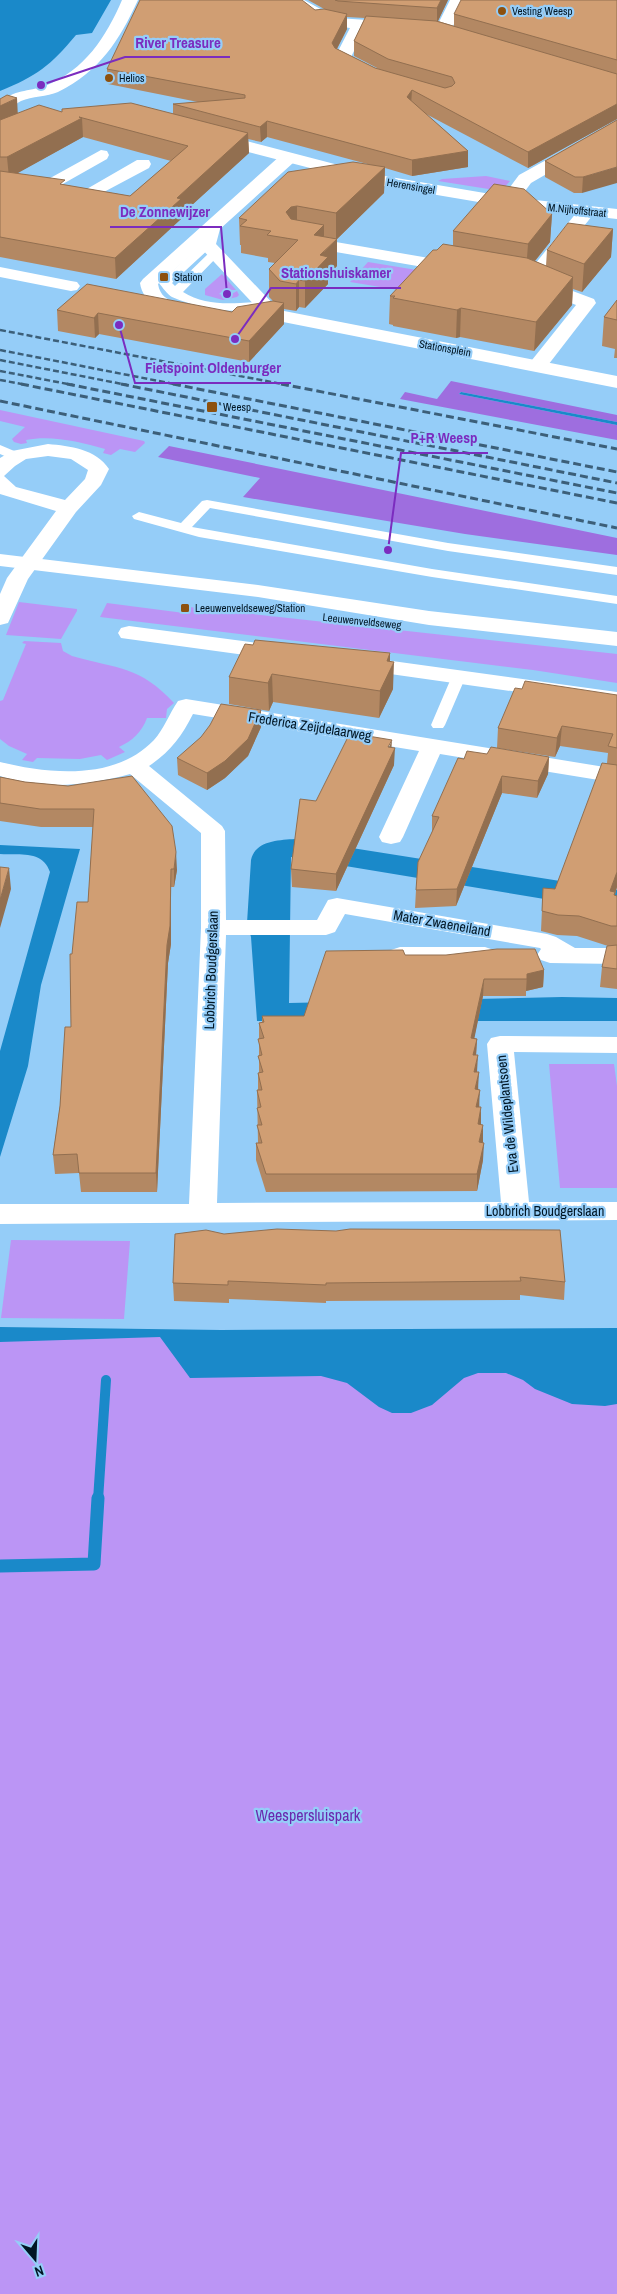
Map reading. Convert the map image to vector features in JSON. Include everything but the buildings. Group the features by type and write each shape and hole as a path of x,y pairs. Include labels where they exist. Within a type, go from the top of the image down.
{"street":[{"path":"0,113 14,98 51,89 85,68 100,53 117,29 130,0"},
{"path":"293,0 334,22 443,30 442,32 479,43"},
{"path":"443,30 458,0"},
{"path":"342,59 360,24"},
{"path":"51,89 63,105"},
{"path":"508,202 525,179 617,126"},
{"name":"Herensingel","path":"198,134 372,179 508,202"},
{"path":"46,187 101,156"},
{"name":"Stationsplein","path":"287,158 214,247 149,282 152,294 171,308 211,316 240,320 267,309 617,382"},
{"path":"0,184 46,187 87,196 143,164"},
{"name":"M.Nijhoffstraat","path":"508,202 617,214"},
{"path":"532,280 587,211"},
{"path":"297,240 478,271"},
{"path":"214,247 267,309"},
{"path":"0,272 71,286"},
{"path":"496,274 532,280 587,304 538,365"},
{"path":"0,471 7,453 43,450 69,452 94,463 98,469 94,481 69,508 16,573 0,618"},
{"path":"0,481 10,491 69,508"},
{"name":"Leeuwenveldseweg","path":"0,560 16,573 306,615 617,649"},
{"name":"Leeuwenveldseweg","path":"16,573 258,591 429,618 617,639"},
{"path":"129,633 304,656"},
{"path":"333,660 617,699"},
{"name":"Frederica Zeijdelaarweg","path":"133,765 156,751 174,730 186,706 436,735 617,776"},
{"path":"391,837 436,735"},
{"path":"0,769 35,778 67,779 99,775 133,765"},
{"name":"Lobbrich Boudgerslaan","path":"133,765 212,831 218,928 203,1212"},
{"name":"Mater Zwaeneiland","path":"218,928 318,934 337,905 547,942 569,955"},
{"name":"Mater Zwaeneiland","path":"376,956 617,956"},
{"name":"Eva de Wildeplantsoen","path":"516,1211 500,1044 617,1045"},
{"name":"Lobbrich Boudgerslaan","path":"0,1214 617,1211"}],"lane":[{"path":"309,8 306,12 319,22"},
{"path":"179,296 214,247"},
{"path":"214,247 165,283 179,296 230,308 267,309"},
{"path":"183,530 207,504 448,547 617,571"},
{"path":"140,516 169,522 183,530 432,573 617,600"},
{"path":"432,573 448,547"},
{"path":"436,735 459,676"}],"green space":[{"path":"486,176 510,181 501,191 438,181 442,179"},
{"path":"368,262 429,272 411,292 350,282"},
{"path":"222,274 236,290 224,290 219,294 228,296 237,291 239,295 237,297 223,300 205,295 205,289"},
{"path":"0,410 144,441 145,443 135,452 120,449 111,455 103,453 105,449 66,440 46,438 26,440 27,443 21,444 14,442 12,439 25,427 0,421"},
{"path":"19,602 77,609 77,611 61,639 6,635"},
{"path":"107,603 184,613 189,607 617,654 617,683 533,670 100,617"},
{"path":"24,641 61,643 63,651 72,656 128,670 150,682 174,703 167,709 166,718 147,718 136,736 119,747 125,752 107,760 101,755 80,759 37,758 33,762 22,760 27,754 9,746 0,739 0,701 3,700 26,644 22,643"},
{"path":"549,1064 614,1064 617,1086 617,1188 560,1188"},
{"path":"11,1240 130,1241 124,1319 1,1318"},
{"name":"Weespersluispark","path":"0,1332 617,1335 617,2294 0,2294"}],"shaded area":[{"path":"451,381 617,415 617,422 461,392 459,394 617,425 617,440 400,399 405,392 437,399"},
{"path":"169,446 617,538 617,555 465,534 243,497 260,478 158,457"}],"water":[{"path":"0,0 111,0 92,33 76,35 42,69 0,91"},
{"path":"461,392 617,422 617,425 459,394"},
{"path":"295,839 617,890 617,911 291,857 289,1003 562,997 617,998 617,1021 257,1021 251,937 247,923 251,860 253,854 262,845 275,841"},
{"path":"0,845 80,849 41,985 28,1066 0,1157 0,1051 50,872 47,865 36,857 22,854 0,854"},
{"path":"0,1327 221,1330 617,1328 617,1404 605,1406 572,1404 535,1389 523,1380 506,1373 478,1373 464,1378 432,1405 411,1413 392,1413 379,1407 347,1383 321,1376 190,1378 160,1337 0,1342"}],"waterway":[{"path":"98,1500 106,1380"},
{"path":"0,1566 94,1564 98,1498"}],"railway":[{"path":"0,330 287,385"},
{"path":"0,350 179,385"},
{"path":"0,360 127,385"},
{"path":"0,371 73,385"},
{"path":"0,380 27,385"},
{"path":"21,384 617,503"},
{"path":"67,384 617,493"},
{"path":"121,384 617,483"},
{"path":"173,384 617,472"},
{"path":"281,384 617,449"},
{"path":"0,401 617,528"}],"place":[{"name":"Vesting Weesp","path":"502,11"},
{"name":"Helios","path":"109,78"},
{"name":"River Treasure","path":"41,85"},
{"name":"Station","path":"164,277"},
{"name":"De Zonnewijzer","path":"227,294"},
{"name":"Fietspoint Oldenburger","path":"119,325"},
{"name":"Stationshuiskamer","path":"235,339"},
{"name":"Weesp","path":"212,407"},
{"name":"P+R Weesp","path":"388,550"},
{"name":"Leeuwenveldseweg/Station","path":"185,608"}]}
